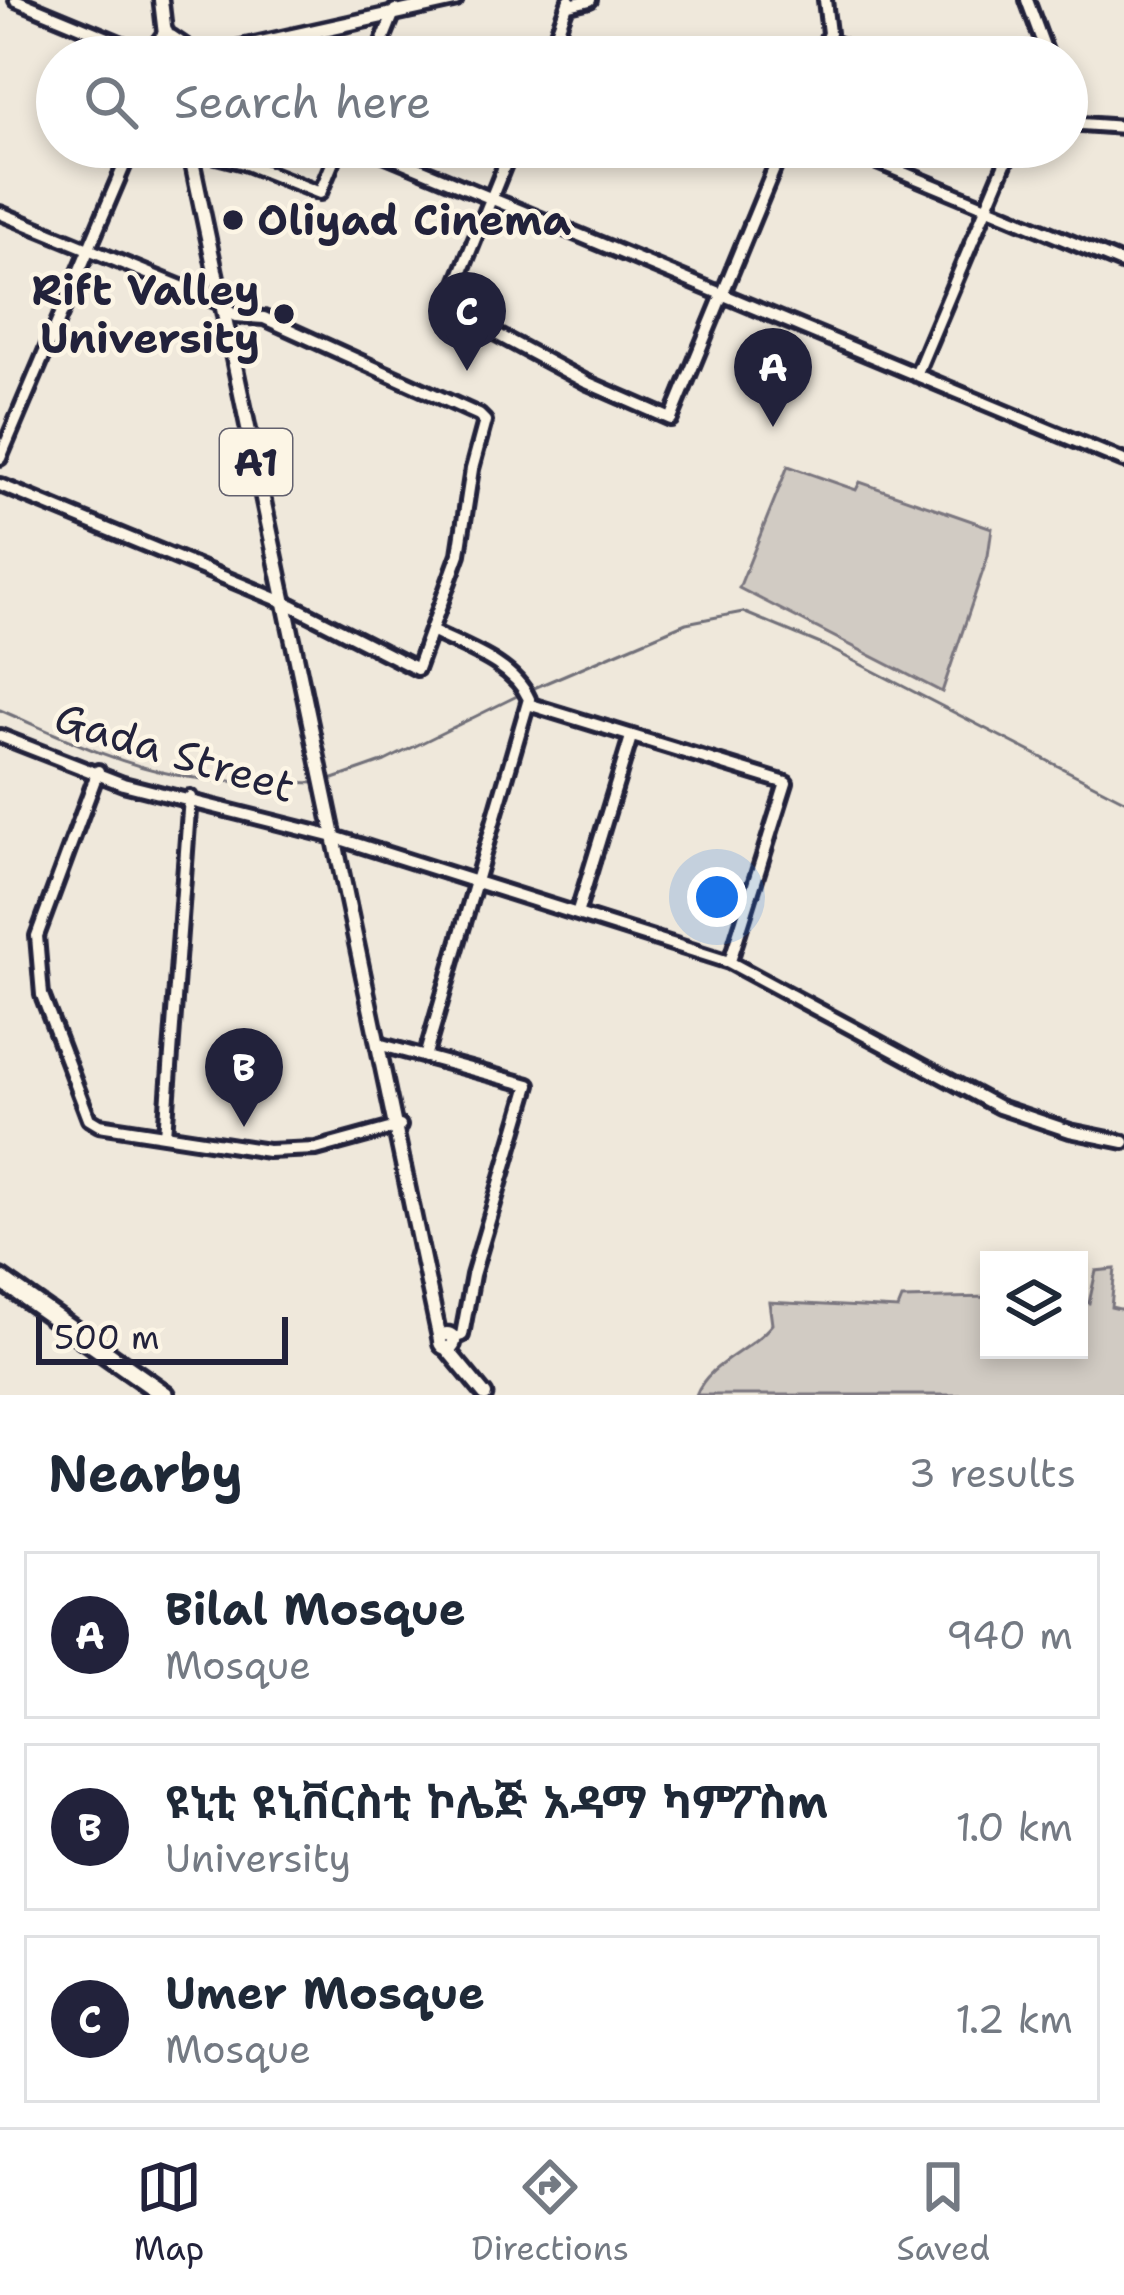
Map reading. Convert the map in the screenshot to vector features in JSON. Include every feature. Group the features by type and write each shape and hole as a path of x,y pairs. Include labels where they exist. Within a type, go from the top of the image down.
{"highway":[{"path":"0,1279 165,1395"},
{"path":"0,1288 152,1395"}],"main road":[{"path":"162,0 180,36"},
{"path":"394,10 431,0"},
{"path":"263,36 454,0"},
{"name":"A1","path":"195,168 437,1304 449,1341 484,1395"}],"street":[{"path":"3,0 94,36"},
{"path":"16,0 98,36"},
{"path":"556,36 569,2 590,0"},
{"path":"825,0 827,36"},
{"path":"1027,0 1040,36"},
{"path":"384,36 394,10"},
{"path":"1088,122 1124,127"},
{"path":"0,444 120,168"},
{"path":"256,168 320,194 331,168"},
{"path":"417,168 1124,461"},
{"path":"503,168 453,295 458,311 586,382 671,419 774,168"},
{"path":"892,168 1124,264"},
{"path":"916,375 1003,168"},
{"path":"0,213 218,302 227,311 264,318 483,418 459,554 417,669 291,608 0,488"},
{"path":"0,458 86,248"},
{"path":"425,1057 529,701 523,685 506,671 431,632"},
{"path":"529,701 785,783 731,958"},
{"name":"Gada Street","path":"0,734 97,773 336,834 578,911"},
{"path":"578,911 631,737"},
{"path":"97,773 42,918 37,952 42,994 88,1119 99,1125 268,1151 299,1151 398,1127"},
{"path":"165,1135 189,796"},
{"path":"578,911 731,958 989,1095 1072,1126 1124,1139"},
{"path":"578,911 741,968 1008,1111 1070,1131 1124,1139"},
{"path":"381,1045 529,1085 476,1265 462,1335 449,1341"}],"shaded area":[{"path":"788,466 856,490 860,482 992,528 988,556 942,692 739,588"},
{"path":"1115,1269 1111,1307 1124,1310 1124,1395 696,1395 710,1374 772,1324 769,1302 898,1309 902,1299 980,1297 980,1359 1088,1359 1088,1303 1096,1271"}],"waterway":[{"path":"527,691 686,623 743,612 825,646 1124,800"},
{"path":"325,782 385,761 519,695"},
{"path":"0,710 154,770 211,780 316,783"}],"place":[{"name":"Oliyad Cinema","path":"233,220"},
{"name":"Rift Valley University","path":"284,314"},
{"name":"Umer Mosque","path":"467,371"},
{"name":"Bilal Mosque","path":"773,427"},
{"name":"ዩኒቲ ዩኒቨርስቲ ኮሌጅ አዳማ ካምፖስm","path":"244,1127"}]}
